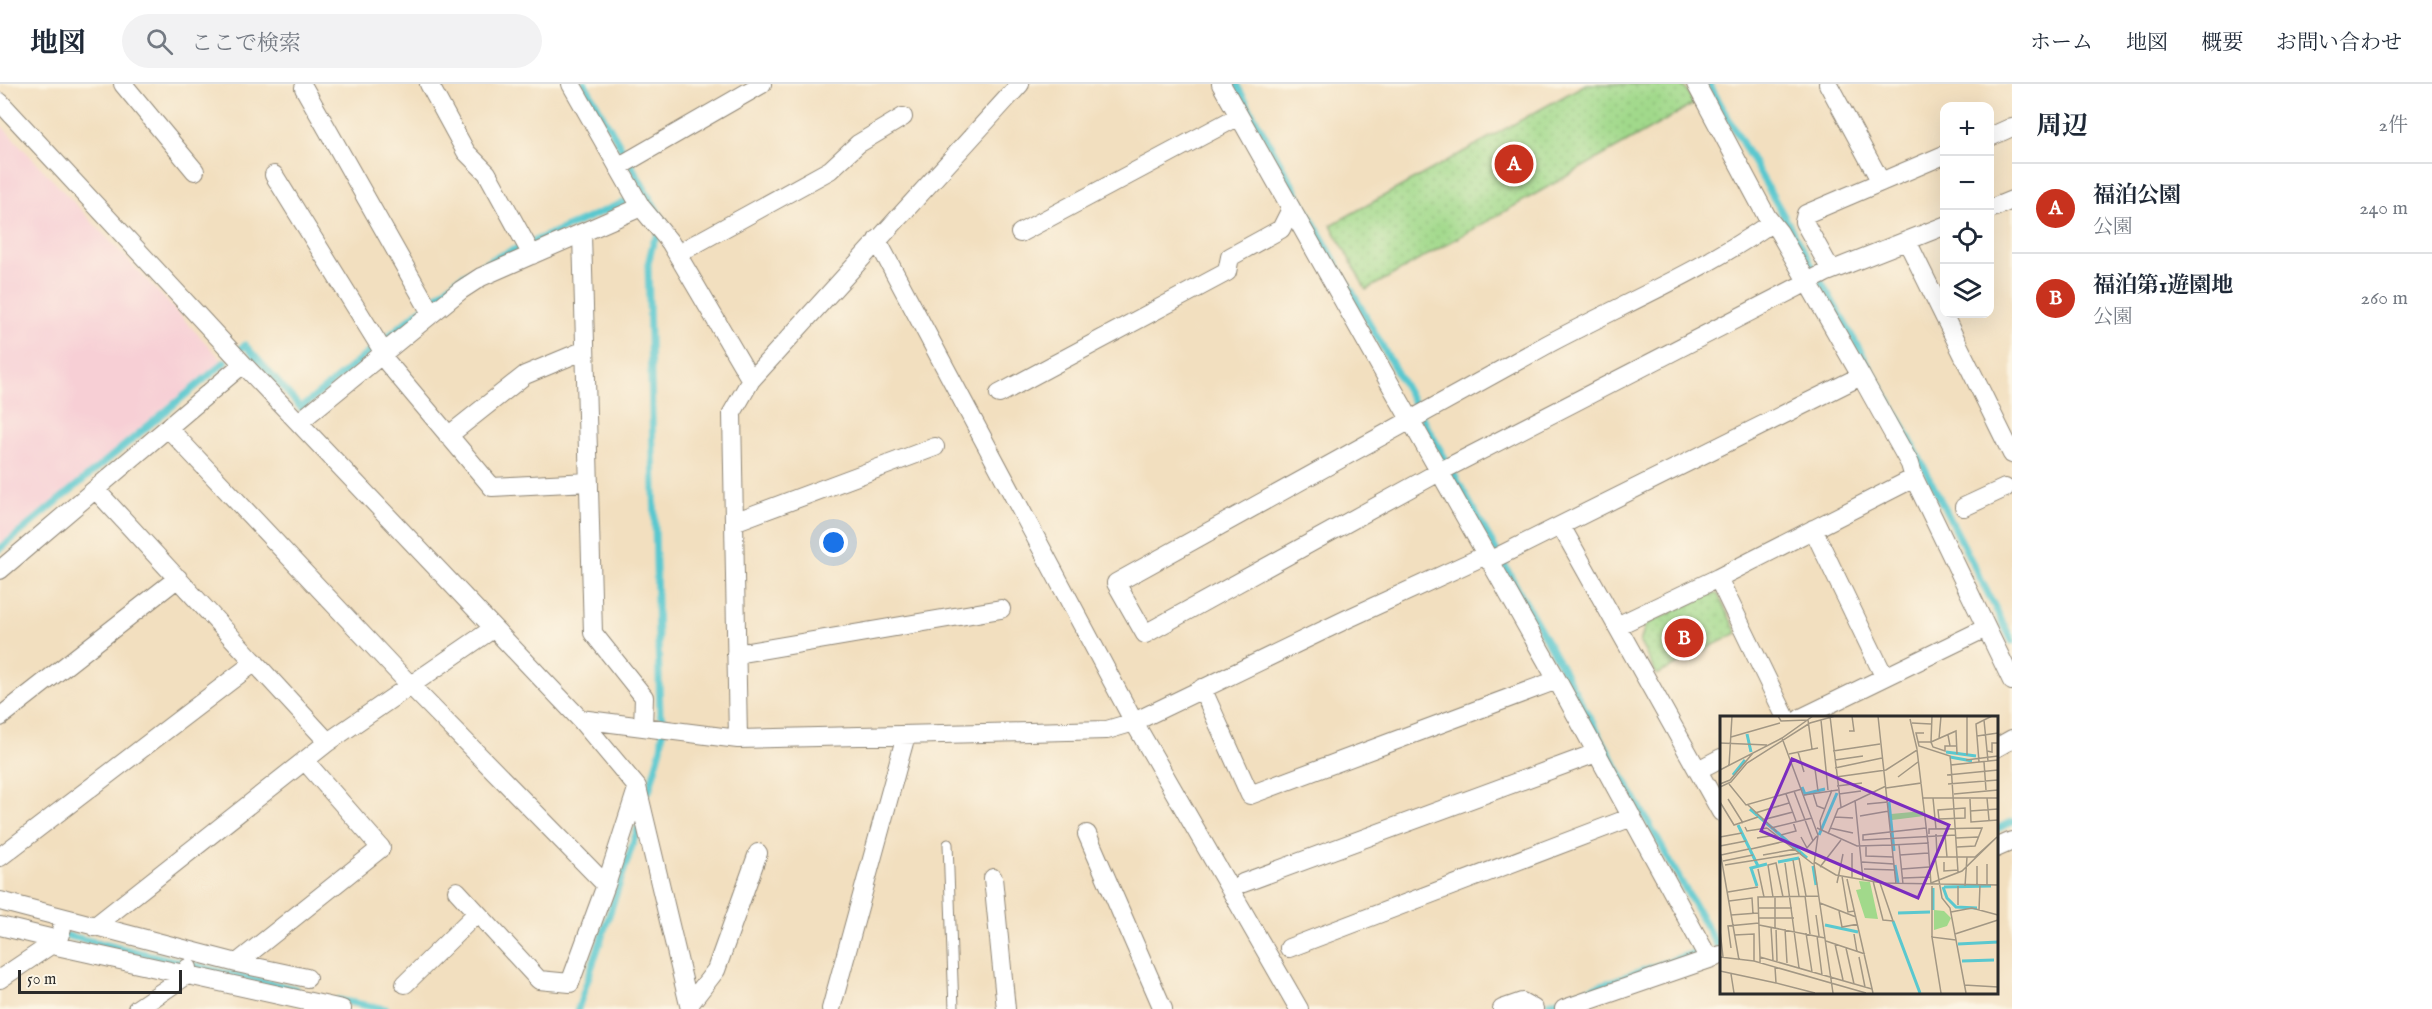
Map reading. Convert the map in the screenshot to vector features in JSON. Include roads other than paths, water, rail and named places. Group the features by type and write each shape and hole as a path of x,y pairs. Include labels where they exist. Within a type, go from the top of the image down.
{"street":[{"path":"123,84 195,171"},
{"path":"429,84 466,152 487,173 528,248"},
{"path":"572,84 624,163 641,207 677,254 752,380"},
{"path":"624,163 762,84"},
{"path":"738,739 732,413 752,380 1020,84"},
{"path":"1221,84 1291,209 1447,468 1596,753 1710,952 1564,1009"},
{"path":"1696,84 1771,223 1819,276"},
{"path":"1828,84 1881,182"},
{"path":"304,88 427,307"},
{"path":"0,102 243,364 580,719 637,788 689,1007"},
{"path":"1020,233 1239,116"},
{"path":"677,254 830,170 858,144 903,117"},
{"path":"1994,135 2012,127"},
{"path":"1940,158 1806,214 1804,222 1819,276 1861,376 1910,464 1914,478 2012,681"},
{"path":"274,175 380,348 448,436 492,487 589,482"},
{"path":"1994,207 2012,200"},
{"path":"299,422 427,307 528,248 582,234 641,207"},
{"path":"999,394 1227,272 1230,257 1281,228 1291,209"},
{"path":"1771,223 1735,248 1417,415 1116,583 1144,634 1447,468 1819,276 1940,228"},
{"path":"582,234 593,633 644,697 656,729"},
{"path":"877,240 1134,723 1299,1009"},
{"path":"1906,241 2012,454"},
{"path":"448,436 525,375 585,350"},
{"path":"0,570 243,364"},
{"path":"580,719 738,739 1107,730 1134,723 1202,688 1561,526 1861,376"},
{"path":"168,428 410,685 606,885"},
{"path":"734,522 935,447"},
{"path":"1617,626 1718,578 1914,478"},
{"path":"96,490 328,742"},
{"path":"1964,507 2010,491"},
{"path":"1561,526 1720,810"},
{"path":"1813,529 1884,676"},
{"path":"0,717 178,578"},
{"path":"1718,578 1785,716"},
{"path":"736,654 1001,609"},
{"path":"0,979 59,934 94,927 328,742 494,628"},
{"path":"1805,716 1986,628"},
{"path":"0,857 255,662"},
{"path":"1202,688 1250,795 1557,680"},
{"path":"831,1009 906,735"},
{"path":"1997,747 2012,739"},
{"path":"1243,883 1596,753"},
{"path":"1698,770 1720,759"},
{"path":"237,963 381,848 305,761"},
{"path":"457,891 540,980 570,983 606,885 637,788"},
{"path":"1289,948 1632,817"},
{"path":"1087,834 1163,1009"},
{"path":"1997,847 2012,841"},
{"path":"689,1007 716,970 758,853"},
{"path":"993,878 1006,1009"},
{"path":"0,901 59,934"},
{"path":"405,984 477,913"},
{"path":"0,926 59,934 189,964 237,963 307,978"},
{"path":"94,927 189,964 318,1007 342,1009"},
{"path":"137,1009 189,964"},
{"path":"1510,1007 1521,1002 1534,1009"}],"lane":[{"path":"948,844 954,1009"}],"waterway":[{"path":"585,84 664,223"},
{"path":"1236,84 1716,944 1720,942"},
{"path":"1709,84 1903,426 2012,641"},
{"path":"241,348 245,345 301,408 458,279 495,258 627,201"},
{"path":"649,791 661,748 664,720 660,714 648,264 653,243 660,232"},
{"path":"0,549 225,362"},
{"path":"1997,829 2012,822"},
{"path":"578,1009 638,828"},
{"path":"60,934 295,989"},
{"path":"1549,1003 1702,950"},
{"path":"338,1000 386,1009"}],"place":[{"name":"福泊公園","path":"1514,164"},
{"name":"福泊第1遊園地","path":"1684,638"}]}
